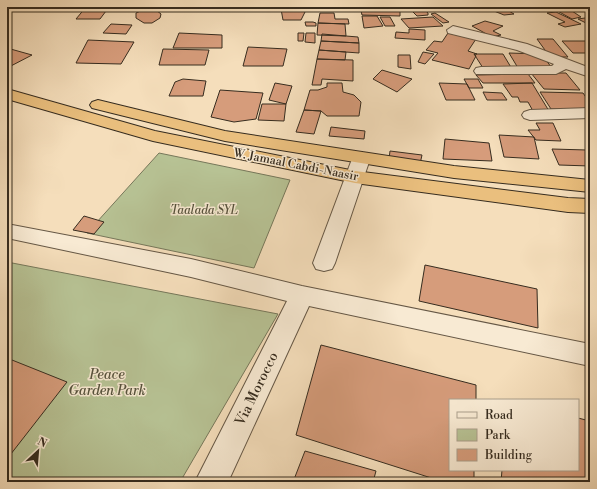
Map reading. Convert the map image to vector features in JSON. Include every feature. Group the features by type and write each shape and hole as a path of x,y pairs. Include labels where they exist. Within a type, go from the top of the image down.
{"highway":[{"name":"W. Jamaal Cabdi-Naasir","path":"7,79 56,95 358,168 454,172 590,186"},
{"name":"W. Jamaal Cabdi-Naasir","path":"7,94 153,136 358,168 561,204 590,206"},
{"path":"41,105 56,95"}],"street":[{"path":"453,30 522,47 590,73"},
{"path":"481,71 556,70 564,62"},
{"path":"530,115 590,113"},
{"path":"324,263 358,168"},
{"path":"7,231 191,268 302,295 590,355"},
{"name":"Via Morocco","path":"211,482 302,295"}],"green space":[{"name":"Taalada SYL","path":"159,153 290,180 254,268 87,233"},
{"name":"Peace Garden Park","path":"7,262 278,314 180,482 7,482"}],"building":[{"path":"86,7 109,7 100,19 76,19"},
{"path":"158,7 160,10 156,10 161,14 160,18 152,23 144,23 136,18 136,13 147,8"},
{"path":"292,7 307,8 301,20 283,20 281,9 292,9"},
{"path":"322,7 339,7 340,11 322,11"},
{"path":"360,7 400,7 400,16 362,15"},
{"path":"408,7 421,7 428,13 428,15 417,16"},
{"path":"484,7 502,7 514,14 504,15"},
{"path":"566,7 581,17 572,19 554,9"},
{"path":"556,12 581,24 565,27 558,24 565,22 547,13"},
{"path":"320,13 334,13 335,19 348,19 349,24 318,23"},
{"path":"435,13 449,22 443,23 431,14"},
{"path":"362,16 377,16 383,26 364,28"},
{"path":"380,17 390,17 395,26 385,26"},
{"path":"433,17 443,26 409,28 401,19"},
{"path":"585,18 590,20 590,25 578,19"},
{"path":"485,21 503,26 493,31 501,35 492,37 472,26"},
{"path":"305,22 316,23 316,26 306,26"},
{"path":"318,23 345,24 346,36 317,35"},
{"path":"111,24 132,25 126,34 103,33"},
{"path":"409,29 425,30 425,40 395,38 396,32 409,33"},
{"path":"179,33 222,35 222,48 173,48"},
{"path":"298,33 304,33 303,41 298,41"},
{"path":"306,33 315,33 315,43 305,42"},
{"path":"448,33 476,39 468,51 477,54 474,54 476,56 469,69 432,60 438,53 426,50 434,41 442,42"},
{"path":"322,34 358,37 359,43 321,41"},
{"path":"537,39 553,39 568,57 550,57"},
{"path":"88,40 134,42 121,64 76,63"},
{"path":"321,41 359,43 359,53 319,50"},
{"path":"562,41 590,41 590,53 573,53"},
{"path":"248,47 287,49 283,66 243,66"},
{"path":"7,48 32,55 7,68"},
{"path":"163,49 209,50 205,65 159,65"},
{"path":"319,50 346,52 345,60 317,59"},
{"path":"423,52 434,54 425,64 418,62"},
{"path":"509,53 541,54 552,68 518,68"},
{"path":"474,54 503,54 512,69 483,68"},
{"path":"398,55 410,55 411,69 398,67"},
{"path":"317,59 353,60 353,81 322,79 321,85 312,85"},
{"path":"382,70 412,79 397,92 373,79"},
{"path":"531,73 566,73 580,90 544,89"},
{"path":"528,74 535,83 483,83 476,75"},
{"path":"183,79 206,81 203,96 169,96 175,82"},
{"path":"464,79 478,79 483,88 469,88"},
{"path":"275,83 292,86 286,104 269,100"},
{"path":"327,83 342,83 343,92 354,95 361,102 359,116 327,116 321,111 304,110 310,90 318,90 327,87"},
{"path":"439,83 467,84 475,100 446,100"},
{"path":"532,83 549,111 533,111 528,102 520,102 518,97 512,97 503,84"},
{"path":"220,90 263,93 256,119 234,122 211,117"},
{"path":"483,92 502,93 507,100 487,100"},
{"path":"540,92 583,93 590,103 590,110 551,109"},
{"path":"262,104 286,104 284,121 258,120"},
{"path":"304,110 321,111 314,134 296,132"},
{"path":"536,123 553,123 561,141 536,140 528,130 540,130"},
{"path":"331,127 365,131 364,139 329,136"},
{"path":"499,135 534,137 539,159 504,157"},
{"path":"445,139 489,143 492,161 443,159"},
{"path":"552,149 587,150 590,155 590,166 559,165"},
{"path":"390,151 422,155 420,164 389,159"},
{"path":"84,216 104,222 94,234 73,230"},
{"path":"425,265 537,289 538,328 419,301"},
{"path":"321,345 476,385 476,399 449,399 449,471 474,471 474,482 444,482 296,435"},
{"path":"7,358 67,382 7,459"},
{"path":"579,418 590,421 590,482 501,482 502,471 579,471"},
{"path":"305,451 376,471 373,482 293,482"}]}
